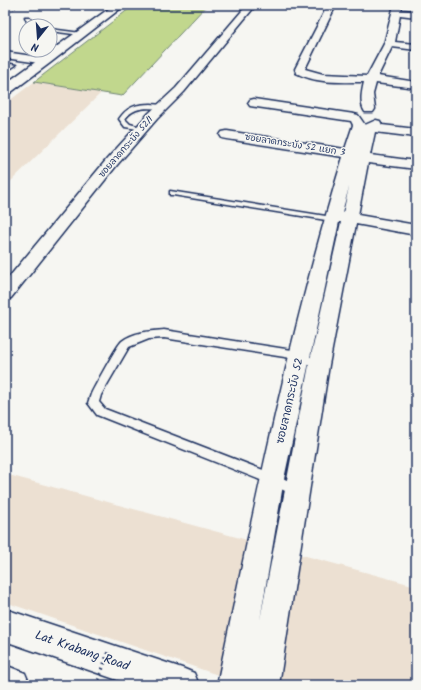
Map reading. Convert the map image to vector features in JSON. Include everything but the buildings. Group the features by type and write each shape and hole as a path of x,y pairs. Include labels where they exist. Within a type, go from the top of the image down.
{"main road":[{"path":"7,86 46,61 120,5"},
{"name":"Lat Krabang Road","path":"5,625 182,685"},
{"path":"5,682 13,685"}],"street":[{"name":"ซอยลาดกระบัง 52/1","path":"5,294 112,162 162,107 180,90 252,5"},
{"path":"332,5 300,69 300,72 329,77 372,79 416,85"},
{"path":"397,9 416,14"},
{"name":"ซอยลาดกระบัง 52","path":"234,685 272,479 310,361 341,219 365,120 367,94 372,79 389,44 397,9"},
{"path":"389,44 416,47"},
{"path":"5,55 46,61"},
{"path":"313,88 329,77"},
{"path":"254,103 365,120 416,133"},
{"name":"ซอยลาดกระบัง 52 แยก 3","path":"227,135 416,165"},
{"path":"341,219 416,230"},
{"name":"ซอยลาดกระบัง 52","path":"263,685 296,490 310,361"}],"lane":[{"path":"58,31 81,34"},
{"path":"5,70 13,65"},
{"path":"142,129 129,126 124,123 122,119 125,114 137,107 162,107"},
{"path":"173,193 341,219"},
{"path":"296,490 272,479 101,412 93,403 96,394 125,344 149,335 171,336 292,354 310,361"}],"path":[{"path":"5,15 16,8"},
{"path":"97,685 109,649"}],"shaded area":[{"path":"34,82 101,93 5,187 5,104"},
{"path":"5,474 416,586 416,685 247,685 5,602"}],"green space":[{"path":"134,5 207,5 122,96 34,82"}]}
